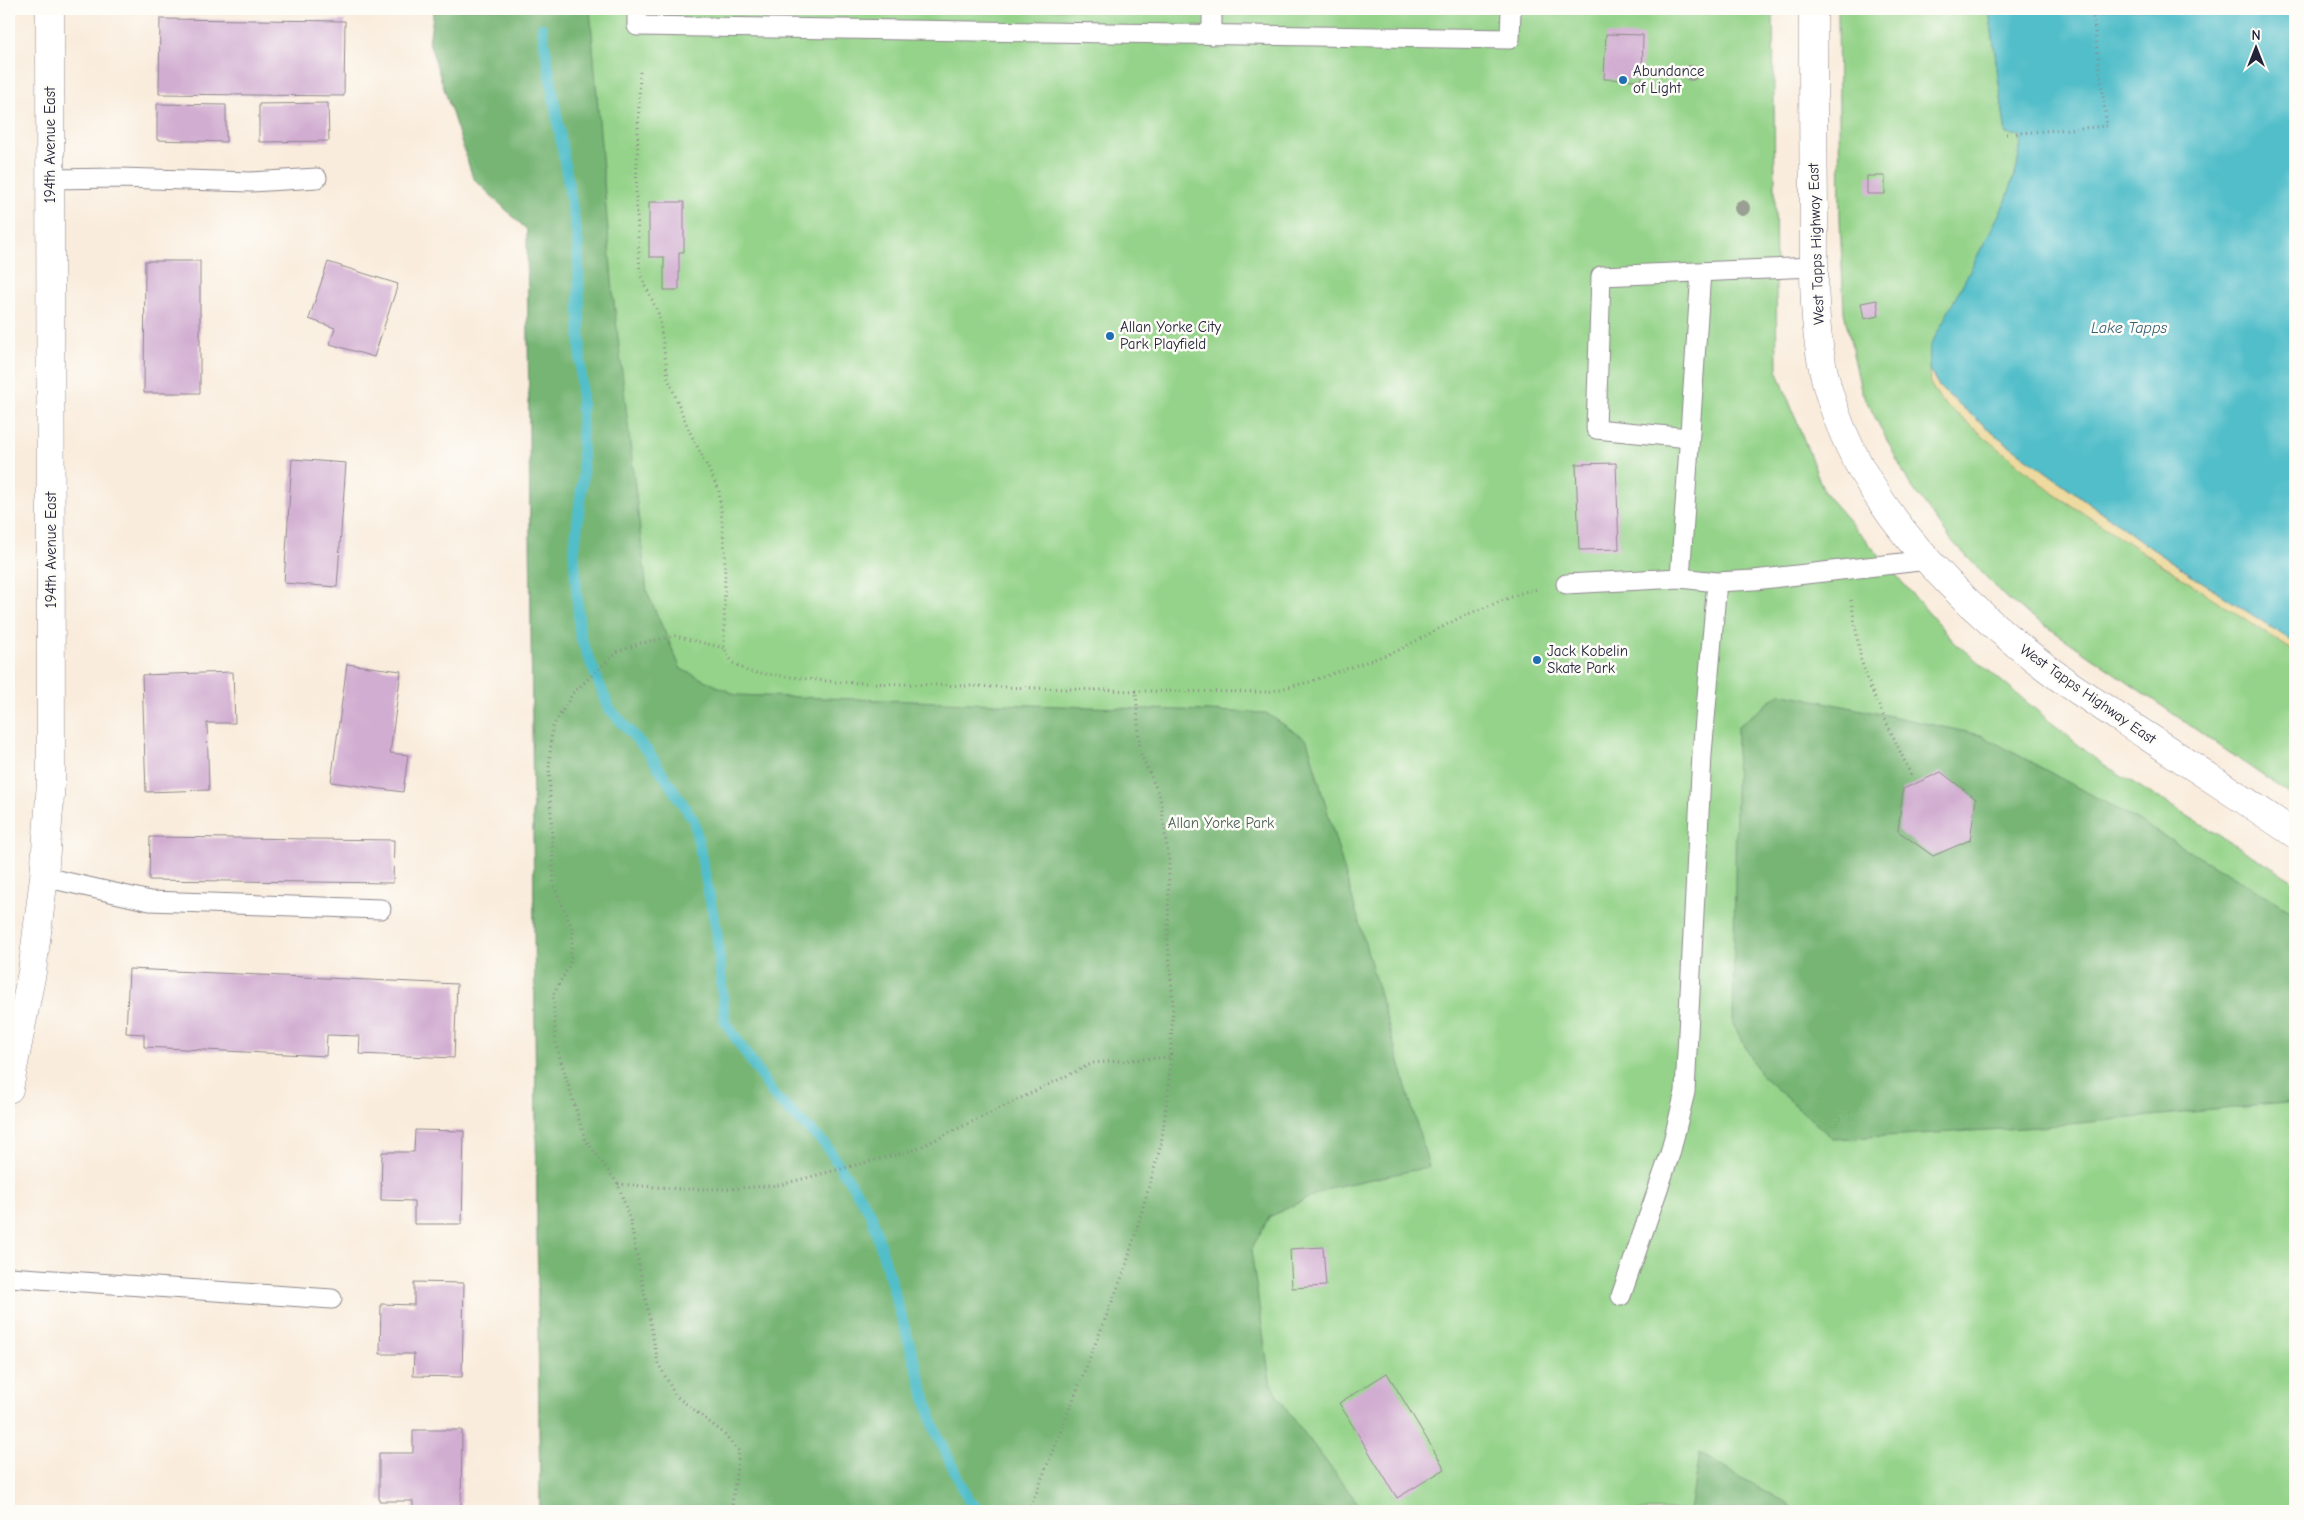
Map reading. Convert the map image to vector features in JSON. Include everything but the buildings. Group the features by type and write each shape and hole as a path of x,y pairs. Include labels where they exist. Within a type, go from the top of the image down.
{"street":[{"name":"194th Avenue East","path":"9,1089 32,972 44,877 51,782 50,9"},
{"name":"West Tapps Highway East","path":"1813,9 1814,267 1816,317 1823,369 1836,415 1856,459 1884,506 1928,560 1989,622 2061,678 2295,834"}],"lane":[{"path":"637,9 637,26 1510,39 1511,9"},
{"path":"1212,9 1212,35"},
{"path":"50,179 120,178 251,182 316,178"},
{"path":"1689,438 1596,429 1601,276 1814,267"},
{"path":"1680,578 1701,272"},
{"path":"1566,584 1680,578 1717,582 1754,580 1928,560"},
{"path":"1621,1296 1670,1154 1685,1092 1702,754 1717,582"},
{"path":"44,877 150,901 381,909"},
{"path":"9,1277 332,1299"}],"path":[{"path":"2006,134 2107,126 2092,9"},
{"path":"640,72 636,196 640,274 659,315 668,378 688,428 719,490 725,552 724,648 733,663 749,672 816,680 1136,691 1268,692 1309,682 1397,651 1463,616 1524,592 1566,584"},
{"path":"1846,570 1861,660 1871,689 1911,775"},
{"path":"724,648 675,636 641,643 617,652 573,693 552,728 549,768 554,886 573,930 570,964 553,996 556,1045 585,1139 618,1184 630,1220 658,1363 676,1396 721,1431 739,1450 732,1505 734,1511"},
{"path":"1029,1511 1125,1269 1161,1144 1171,1057 1173,1003 1168,941 1169,862 1160,797 1140,752 1136,691"},
{"path":"618,1184 680,1189 727,1189 779,1185 914,1150 1094,1064 1171,1057"}],"green space":[{"path":"434,9 590,9 613,293 647,592 681,669 736,695 1266,713 1307,740 1429,1167 1329,1188 1269,1217 1251,1250 1270,1381 1286,1409 1364,1511 540,1511 527,230 473,178 429,42"},
{"name":"Allan Yorke Park","path":"525,9 1773,9 1777,370 1824,492 1954,642 2098,761 2295,882 2295,1511 540,1511"},
{"path":"1838,9 1989,9 2006,134 2022,136 2017,168 2006,201 1929,358 1940,388 1994,434 2151,548 2295,643 2295,798 2007,599 1951,540 1909,483 1861,390 1844,312 1840,218"},
{"path":"1781,693 1981,735 2119,810 2295,913 2295,1102 2039,1127 1833,1139 1760,1074 1733,1024 1737,727"},
{"path":"1699,1453 1789,1505 1795,1511 1690,1511"}],"sand":[{"path":"1929,369 1940,388 1994,434 2151,548 2295,643 2295,652 2054,494 1940,400 1930,383"}],"water":[{"name":"Lake Tapps","path":"1989,9 2295,9 2295,643 2151,548 1994,434 1940,388 1929,369 1930,347 2006,201 2017,168 2022,136 2006,134"}],"waterway":[{"path":"542,28 578,242 583,476 574,553 580,636 609,708 649,753 694,821 717,933 725,1022 775,1097 826,1145 871,1214 935,1430 968,1499 980,1511"}],"place":[{"name":"Abundance of Light","path":"1623,80"},
{"name":"Allan Yorke City Park Playfield","path":"1110,336"},
{"name":"Jack Kobelin Skate Park","path":"1537,660"}]}
